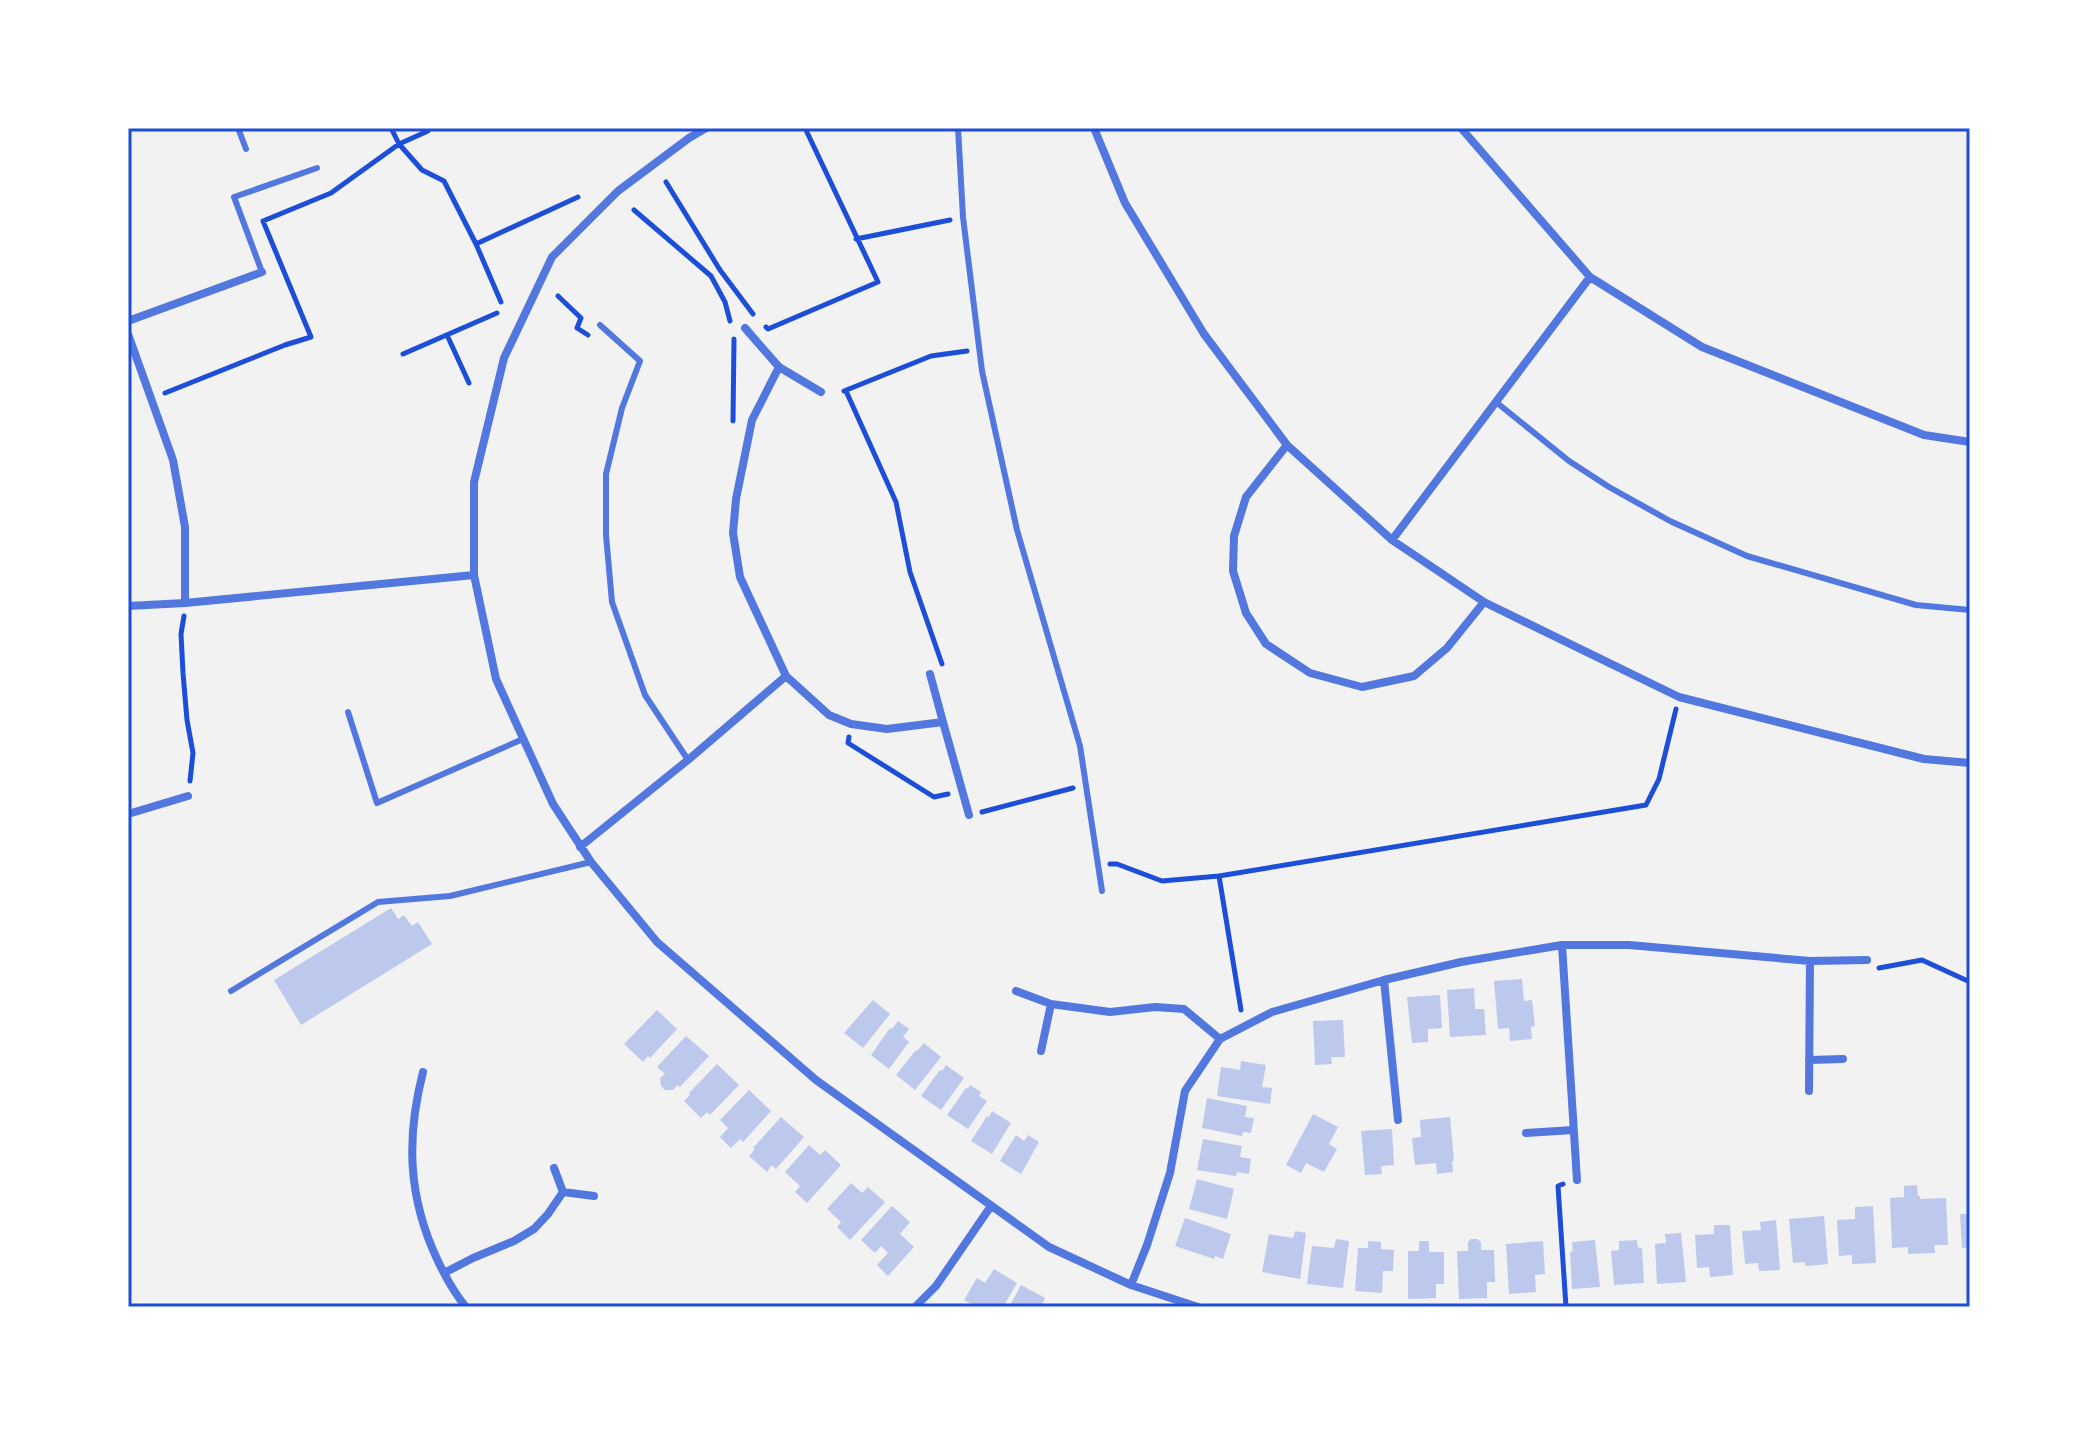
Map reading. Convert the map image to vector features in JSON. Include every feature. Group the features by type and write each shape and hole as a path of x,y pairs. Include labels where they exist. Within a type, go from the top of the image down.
{"street":[{"path":"685,128 689,138"},
{"path":"706,128 618,191 552,257 504,358 474,482 474,575 496,679 553,804 591,862 657,942 816,1080 1049,1247 1131,1285 1198,1307"},
{"path":"1094,128 1125,203 1204,334 1287,445 1392,540 1484,602 1679,697 1924,759 1970,763"},
{"path":"1461,128 1590,277 1702,347 1924,435 1970,442"},
{"path":"128,321 262,272"},
{"path":"1392,540 1590,277"},
{"path":"745,328 779,367 821,392"},
{"path":"128,334 173,460 185,527 185,603"},
{"path":"779,367 752,420 736,499 733,533 740,577 786,676 829,715 851,724 887,729 943,722"},
{"path":"1287,445 1246,497 1234,536 1233,571 1246,613 1266,644 1310,673 1362,687 1414,676 1447,648 1484,602"},
{"path":"128,606 474,575"},
{"path":"930,674 969,815"},
{"path":"580,847 786,676"},
{"path":"128,814 188,796"},
{"path":"1131,1285 1170,1173 1185,1091 1220,1039 1272,1012 1461,962 1562,945 1629,945 1810,961 1867,960"},
{"path":"1562,945 1577,1180"},
{"path":"1809,1091 1810,961"},
{"path":"1384,980 1398,1120"},
{"path":"1016,991 1051,1004 1110,1012 1155,1007 1184,1009 1220,1039"},
{"path":"1041,1051 1051,1004"},
{"path":"1809,1060 1843,1059"},
{"path":"423,1072 413,1121 413,1177 417,1205 428,1240 466,1307"},
{"path":"1526,1133 1573,1130"},
{"path":"554,1168 563,1192"},
{"path":"444,1273 534,1229 563,1192"},
{"path":"563,1192 594,1196"},
{"path":"915,1307 936,1286 991,1206"}],"lane":[{"path":"238,128 246,149"},
{"path":"958,128 963,217 982,371 1017,530 1080,746 1102,891"},
{"path":"262,272 234,197 317,168"},
{"path":"600,325 640,361 622,408 606,474 606,535 612,602 645,695 688,760"},
{"path":"1496,402 1569,461 1609,487 1670,521 1747,556 1916,605 1970,610"},
{"path":"348,712 377,803 523,739"},
{"path":"231,991 378,902 450,896 591,862"}],"path":[{"path":"391,128 399,144 422,170 444,181 501,302"},
{"path":"151,398 311,337 263,221 331,193 399,144 428,131 428,128"},
{"path":"762,323 768,329 878,282 805,128"},
{"path":"666,182 720,270 756,318"},
{"path":"476,244 578,197"},
{"path":"634,210 711,276 725,302 734,333 733,428"},
{"path":"856,239 963,217"},
{"path":"711,276 720,270"},
{"path":"558,296 581,318 577,328 591,336 600,325"},
{"path":"403,354 497,313"},
{"path":"447,335 469,383"},
{"path":"821,392 846,391 931,356 980,349"},
{"path":"846,391 896,502 910,572 943,666 930,674"},
{"path":"185,603 181,634 183,673 193,753 188,796"},
{"path":"1098,863 1117,864 1162,881 1219,876 1646,805 1659,779 1679,697"},
{"path":"851,724 848,743 934,797 962,790"},
{"path":"969,815 1086,784"},
{"path":"1219,876 1243,1027"},
{"path":"1867,960 1868,970 1922,960 1970,982"},
{"path":"1566,1307 1558,1186 1577,1180"}],"building":[{"path":"391,908 398,919 404,915 412,926 418,922 432,944 301,1025 274,980"},
{"path":"1522,979 1524,1001 1532,1000 1535,1026 1531,1027 1532,1039 1510,1041 1509,1028 1498,1029 1494,981"},
{"path":"1474,988 1475,1009 1484,1009 1486,1035 1450,1037 1447,990"},
{"path":"1440,995 1442,1028 1428,1029 1428,1042 1412,1043 1407,997"},
{"path":"873,1000 890,1014 863,1048 844,1033"},
{"path":"657,1010 677,1029 643,1062 624,1044"},
{"path":"1343,1020 1345,1057 1331,1057 1332,1064 1315,1065 1313,1021"},
{"path":"898,1021 909,1029 903,1037 909,1042 889,1069 871,1055"},
{"path":"686,1036 709,1056 680,1087 677,1085 673,1090 665,1090 660,1078 665,1074 657,1067"},
{"path":"924,1043 941,1057 915,1090 896,1075"},
{"path":"1241,1061 1266,1065 1262,1087 1272,1088 1270,1104 1217,1096 1221,1067 1240,1070"},
{"path":"717,1064 739,1085 710,1115 707,1112 701,1118 684,1101"},
{"path":"946,1065 964,1078 941,1110 921,1096"},
{"path":"970,1085 981,1092 979,1096 987,1101 968,1129 947,1115"},
{"path":"749,1090 771,1111 743,1142 740,1139 731,1148 720,1137 728,1128 720,1120"},
{"path":"1207,1098 1247,1106 1245,1117 1254,1118 1251,1133 1243,1132 1242,1136 1202,1128"},
{"path":"992,1111 1011,1123 992,1154 971,1141"},
{"path":"1313,1114 1338,1127 1329,1144 1337,1149 1324,1172 1306,1163 1301,1173 1286,1165"},
{"path":"781,1117 804,1137 776,1169 772,1165 767,1172 749,1156"},
{"path":"1450,1117 1453,1172 1437,1174 1436,1163 1415,1165 1412,1138 1421,1137 1420,1120"},
{"path":"1392,1129 1394,1165 1381,1166 1382,1174 1365,1175 1361,1131"},
{"path":"1016,1135 1024,1141 1028,1135 1039,1142 1021,1174 1000,1161"},
{"path":"1203,1139 1242,1146 1240,1157 1251,1159 1249,1174 1237,1172 1236,1176 1197,1170"},
{"path":"809,1145 820,1155 825,1150 841,1165 807,1203 795,1192 800,1186 785,1172"},
{"path":"1197,1179 1234,1189 1227,1219 1189,1209"},
{"path":"851,1183 862,1193 868,1187 885,1202 850,1240 837,1227 841,1222 827,1209"},
{"path":"1917,1185 1920,1199 1946,1198 1948,1245 1934,1245 1935,1253 1908,1254 1908,1247 1892,1248 1890,1198 1904,1197 1904,1186"},
{"path":"892,1206 910,1222 900,1234 914,1247 888,1276 877,1265 888,1253 881,1246 875,1253 861,1240"},
{"path":"1873,1206 1876,1263 1852,1264 1852,1255 1839,1256 1837,1220 1855,1219 1855,1207"},
{"path":"1960,1214 1970,1214 1970,1247 1962,1248"},
{"path":"1824,1216 1828,1264 1805,1266 1805,1262 1793,1263 1789,1219"},
{"path":"1185,1218 1231,1234 1223,1259 1175,1246"},
{"path":"1776,1220 1780,1270 1759,1271 1758,1263 1745,1264 1742,1231 1761,1230 1760,1222"},
{"path":"1714,1225 1730,1225 1733,1275 1710,1277 1709,1267 1697,1268 1695,1235 1714,1234"},
{"path":"1295,1231 1306,1233 1300,1279 1262,1272 1269,1234 1293,1238"},
{"path":"1681,1233 1686,1282 1657,1284 1655,1244 1666,1243 1665,1234"},
{"path":"1336,1239 1349,1241 1343,1288 1307,1284 1312,1246 1334,1248"},
{"path":"1471,1239 1481,1242 1481,1250 1494,1250 1495,1282 1487,1282 1487,1298 1459,1299 1457,1251 1468,1251"},
{"path":"1595,1240 1600,1287 1572,1289 1572,1242"},
{"path":"1637,1240 1638,1248 1642,1248 1644,1283 1614,1285 1611,1251 1619,1250 1619,1241"},
{"path":"1368,1241 1381,1242 1381,1249 1394,1250 1393,1271 1383,1271 1382,1293 1355,1291 1358,1248 1368,1248"},
{"path":"1419,1241 1429,1241 1429,1252 1444,1252 1444,1284 1436,1284 1436,1298 1408,1299 1408,1251 1419,1251"},
{"path":"1543,1241 1545,1274 1535,1275 1536,1292 1509,1294 1506,1244"},
{"path":"994,1269 1017,1283 1003,1307 976,1307 964,1300 977,1278 985,1283"},
{"path":"1021,1285 1045,1298 1041,1307 1009,1307"}]}
